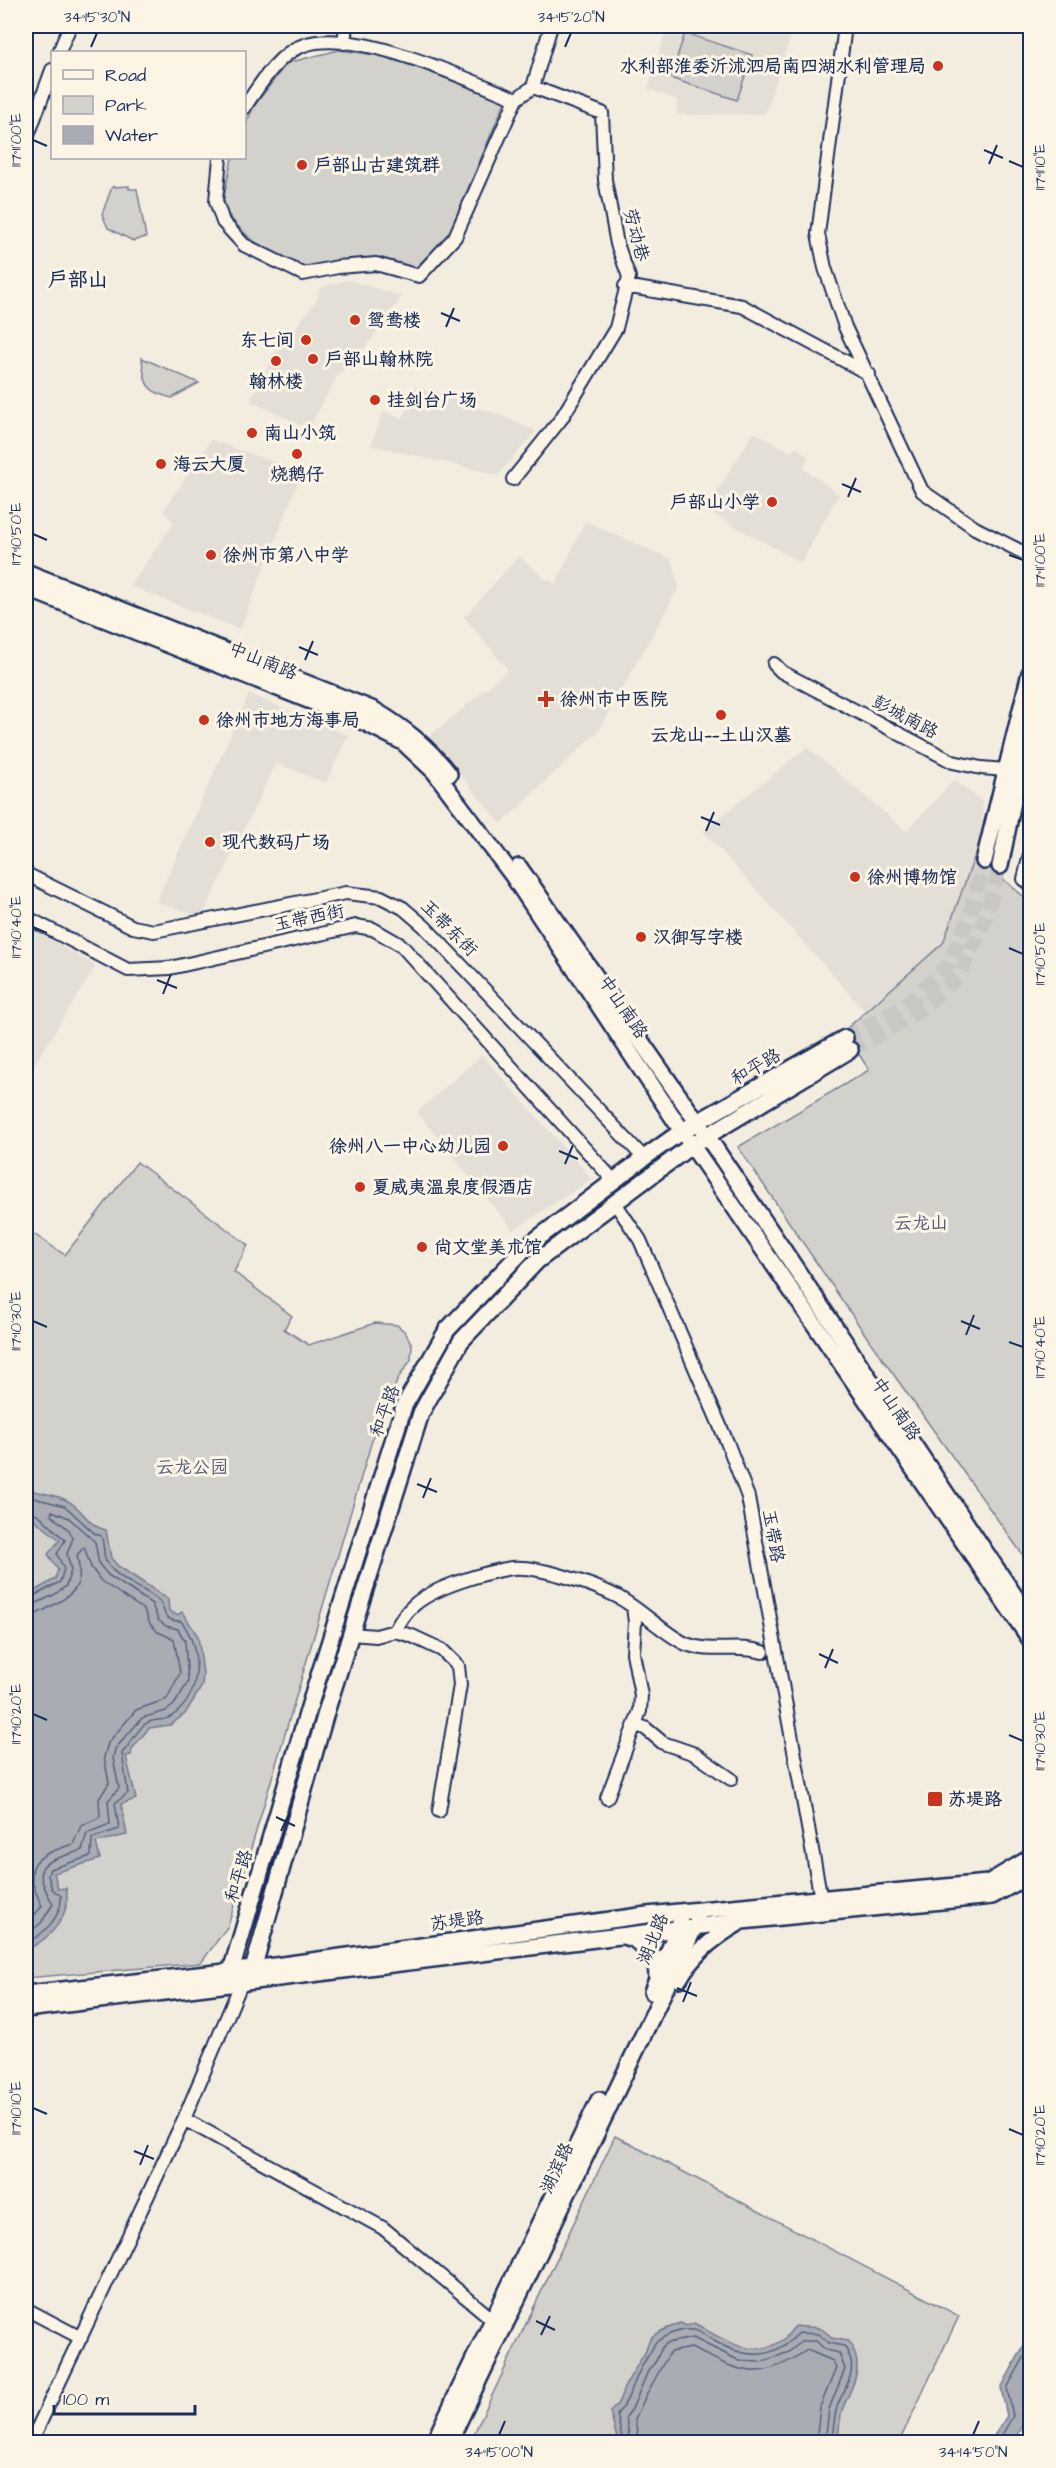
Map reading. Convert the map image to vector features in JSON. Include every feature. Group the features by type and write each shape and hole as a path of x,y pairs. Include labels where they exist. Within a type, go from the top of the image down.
{"main road":[{"name":"中山南路","path":"26,572 30,588"},
{"name":"中山南路","path":"30,588 374,710 412,734 439,762 521,869 698,1122 1030,1619"},
{"name":"中山南路","path":"30,588 366,723 403,742 434,771 513,876 682,1131 1030,1639"},
{"path":"984,861 1019,771 1030,673"},
{"path":"1000,866 1030,718"},
{"name":"和平路","path":"231,1971 310,1704 404,1406 447,1330 525,1248 644,1158 698,1122 848,1044 692,1145 537,1261 461,1341 421,1413 351,1634 253,1969 241,1984"},
{"name":"苏堤路","path":"856,1903 988,1883 1030,1858"},
{"name":"苏堤路","path":"26,1995 253,1969 636,1916 702,1910 992,1896 1030,1875"},
{"name":"苏堤路","path":"26,2009 742,1921 827,1903"},
{"name":"湖滨路","path":"448,2442 702,1910"},
{"name":"湖北路","path":"657,1981 685,1912"},
{"path":"644,2031 666,2005 686,1966 715,1937 742,1921"},
{"path":"623,1935 634,1939 656,1958 657,1981"},
{"path":"231,1971 241,1984"},
{"name":"湖滨路","path":"434,2442 657,1981"}],"street":[{"path":"59,51 70,26"},
{"path":"344,43 346,26"},
{"path":"220,159 216,201 223,222 244,246 303,274 338,267 376,264 419,276 455,237 516,99 533,87 551,26"},
{"path":"845,26 818,234 825,268 845,327 922,491 975,528 1030,556"},
{"path":"246,105 279,62 303,45 328,41 376,48 414,59 516,99"},
{"path":"26,141 51,73"},
{"name":"劳动巷","path":"513,479 561,419 616,328 629,277 617,244 605,180 602,114 533,87"},
{"path":"625,286 742,306 869,374"},
{"name":"彭城南路","path":"774,664 782,672 953,762 1019,771"},
{"path":"1030,854 1024,879 1030,884"},
{"name":"玉带东街","path":"26,874 133,927 154,931 346,893 381,897 403,908 424,926 644,1158"},
{"name":"玉带西街","path":"26,916 128,969 170,968 356,926 389,936 401,945 614,1181"},
{"name":"玉带路","path":"615,1203 640,1240 727,1442 748,1497 827,1903"},
{"path":"351,1634 376,1636 394,1631 415,1604 429,1595 473,1578 513,1568 564,1577 598,1588 633,1607 685,1643 704,1649 736,1647 763,1652"},
{"path":"607,1798 636,1725 641,1695 633,1653 635,1622 633,1607"},
{"path":"394,1631 442,1650 458,1666 460,1685 439,1810"},
{"path":"636,1725 645,1728 663,1743 695,1754 731,1779"},
{"name":"和平路","path":"31,2442 184,2119 241,1984"},
{"path":"184,2119 383,2228 492,2319"},
{"path":"26,2309 81,2338"}],"shaded area":[{"path":"667,26 794,26 765,114 677,115 677,100 648,89"},
{"name":"户部山翰林院","path":"348,280 402,296 364,349 337,376 309,429 250,401 276,352 316,301 320,288"},
{"path":"415,387 492,412 536,431 498,475 371,445 383,412 403,418"},
{"name":"户部山小学","path":"754,432 791,452 796,447 809,457 803,468 839,494 801,563 705,510"},
{"name":"徐州市第八中学","path":"211,440 302,472 240,629 130,586 174,523 163,511"},
{"name":"徐州市中医院","path":"585,521 672,560 679,587 599,731 501,824 429,737 508,670 464,617 519,556 544,578 556,584"},
{"name":"现代数码广场","path":"249,694 348,735 326,783 276,763 202,917 156,902"},
{"name":"徐州博物馆","path":"807,747 906,831 954,780 982,801 983,831 943,943 867,1013 703,831"},
{"path":"26,926 96,966 26,1078"},
{"name":"徐州八一中心幼儿园","path":"482,1055 592,1179 513,1230 417,1112"}],"green space":[{"path":"685,33 752,55 737,100 670,78"},
{"path":"339,50 391,57 506,99 448,236 411,272 371,260 359,259 335,261 307,269 259,245 231,219 222,206 232,159 246,159 246,124 254,106 287,63"},
{"path":"129,186 129,189 137,189 146,237 133,241 108,228 102,214 112,187"},
{"path":"142,358 199,383 172,398 163,396 148,386"},
{"name":"云龙山","path":"975,855 1030,902 1030,1565 871,1343 738,1147 869,1070 844,1031 943,943"},
{"name":"云龙公园","path":"137,1162 248,1245 234,1272 292,1316 284,1329 309,1345 375,1323 397,1325 405,1332 412,1345 411,1360 399,1377 376,1427 228,1926 201,1963 26,1978 26,1229 65,1255"},
{"path":"615,2136 959,2316 899,2442 470,2442"}],"water":[{"path":"26,1489 68,1501 78,1508 90,1522 106,1530 111,1558 118,1566 168,1599 169,1611 177,1615 182,1612 198,1636 203,1673 202,1686 185,1714 170,1725 149,1728 132,1749 131,1755 126,1756 136,1799 121,1804 127,1835 96,1842 100,1859 54,1873 58,1889 66,1888 66,1908 51,1933 26,1950 26,1596 55,1579 58,1570 48,1554 60,1540 26,1513"},
{"path":"680,2323 687,2326 694,2323 726,2341 749,2348 771,2346 783,2340 796,2326 820,2328 831,2338 848,2341 856,2357 857,2365 855,2381 841,2414 838,2442 618,2442 610,2412 618,2402 651,2338"},
{"path":"1030,2334 1030,2410 1015,2442 990,2442 1007,2416 1001,2388"}],"tunnel":[{"path":"845,1038 903,1007 947,967 970,916 984,861"},
{"path":"850,1050 913,1015 960,975 984,923 1000,866"}],"place":[{"name":"水利部淮委沂沭泗局南四湖水利管理局","path":"938,66"},
{"name":"户部山古建筑群","path":"302,165"},
{"name":"鸳鸯楼","path":"355,320"},
{"name":"东七间","path":"306,340"},
{"name":"户部山翰林院","path":"313,359"},
{"name":"翰林楼","path":"276,361"},
{"name":"挂剑台广场","path":"375,400"},
{"name":"南山小筑","path":"252,433"},
{"name":"烧鹅仔","path":"297,454"},
{"name":"海云大厦","path":"161,464"},
{"name":"户部山小学","path":"772,502"},
{"name":"徐州市第八中学","path":"211,555"},
{"name":"徐州市中医院","path":"546,699"},
{"name":"云龙山——土山汉墓","path":"721,715"},
{"name":"徐州市地方海事局","path":"204,720"},
{"name":"现代数码广场","path":"210,842"},
{"name":"徐州博物馆","path":"855,877"},
{"name":"汉御写字楼","path":"641,937"},
{"name":"徐州八一中心幼儿园","path":"503,1146"},
{"name":"夏威夷温泉度假酒店","path":"360,1187"},
{"name":"尚文堂美术馆","path":"422,1247"},
{"name":"苏堤路","path":"935,1799"}],"district":[{"name":"户部山","path":"78,280"}]}
